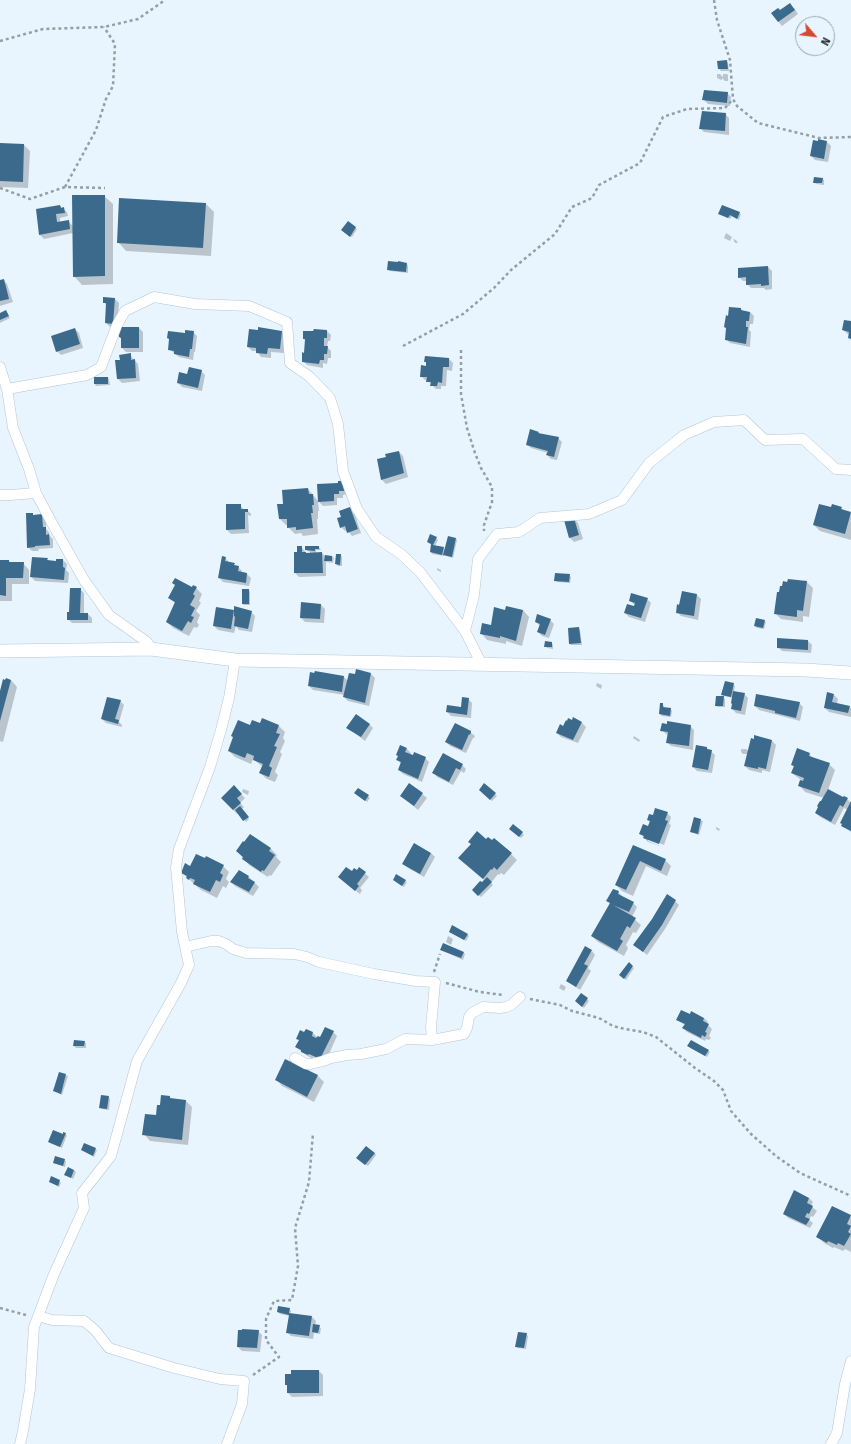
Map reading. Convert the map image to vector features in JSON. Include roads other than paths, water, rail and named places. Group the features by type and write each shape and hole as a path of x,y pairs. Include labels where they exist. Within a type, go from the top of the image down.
{"street":[{"path":"7,389 87,375 101,367 117,325 125,311 154,297 195,304 249,306 287,322 290,363 310,377 330,398 338,424 343,471 357,509 376,537 401,554 420,572 465,630 482,665"},
{"path":"0,368 7,389 13,428 29,469 36,493 84,580 109,615 147,642 151,649"},
{"path":"465,630 474,595 478,559 497,534 519,532 540,518 589,514 622,500 648,463 684,435 714,422 744,420 765,440 803,439 836,469 851,470"},
{"path":"0,495 10,496 36,493"},
{"path":"0,651 151,649 235,660 798,670 851,673"},
{"path":"20,1444 30,1389 34,1327 54,1274 84,1208 82,1193 111,1156 137,1061 181,983 188,965 176,866 179,849 210,767 221,730 229,698 235,660"},
{"path":"185,947 211,941 219,941 233,949 246,953 294,954 307,956 319,962 374,974 416,981 435,982 431,1027 432,1040"},
{"path":"295,1058 306,1064 311,1064 331,1058 361,1054 386,1048 405,1039 432,1040 464,1034 469,1017 472,1013 483,1007 506,1007 511,1005 520,997"},
{"path":"38,1316 52,1320 84,1321 95,1330 109,1348 190,1372 220,1379 244,1381 242,1404 227,1444"},
{"path":"831,1444 836,1433 851,1361"}]}
